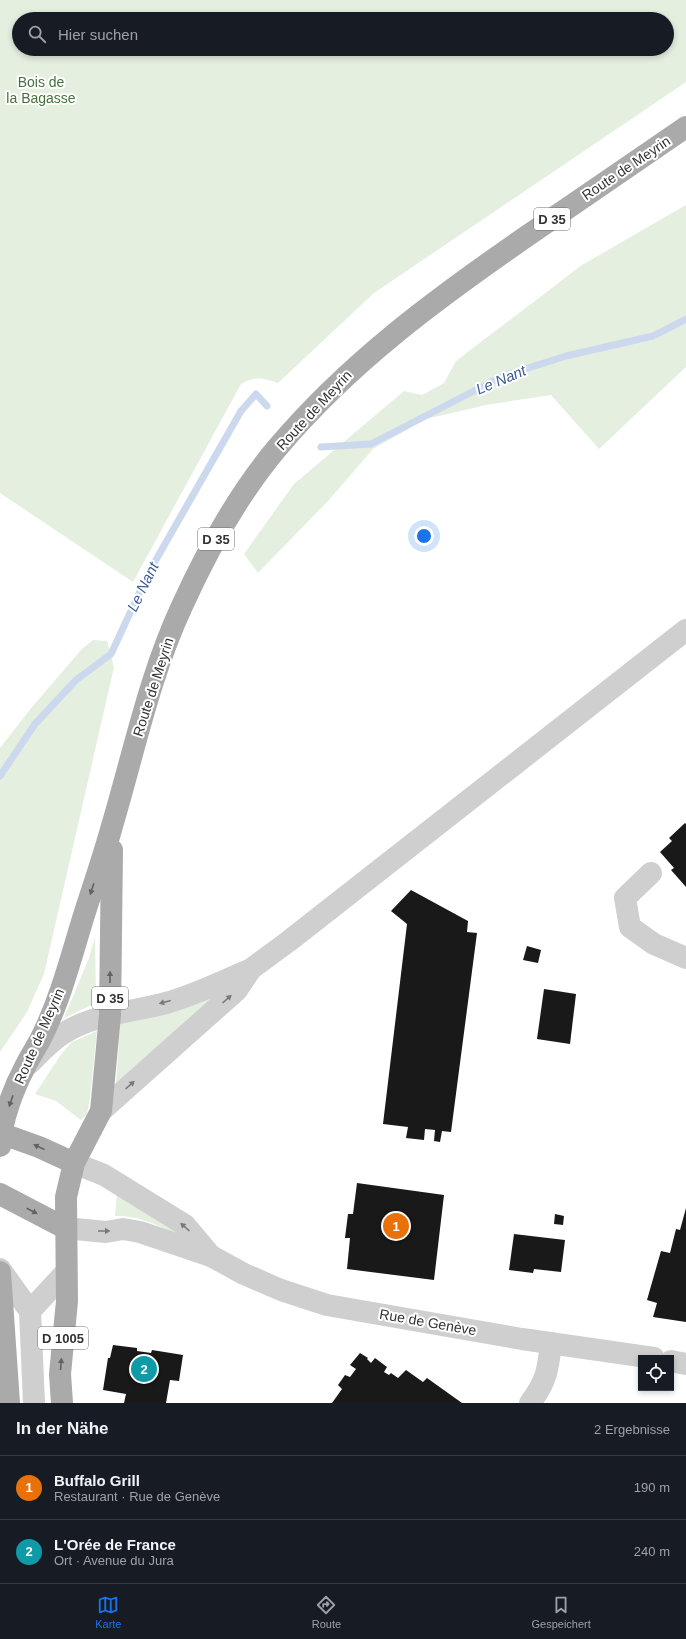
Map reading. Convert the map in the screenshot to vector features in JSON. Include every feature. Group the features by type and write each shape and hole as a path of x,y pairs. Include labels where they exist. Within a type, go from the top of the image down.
{"main road":[{"name":"Route de Meyrin","path":"0,1136 23,1070 43,1035 60,993 112,825 149,692 164,648 181,606 225,524 250,485 276,449 324,396 361,361 466,278 686,127"},
{"name":"Route de Meyrin","path":"65,1228 66,1197 74,1163 101,1111 110,1015 112,825"},
{"path":"0,1136 39,1146 74,1163"},
{"path":"0,1194 65,1228"},
{"name":"D 1005","path":"62,1403 60,1374 67,1301 65,1228"},
{"path":"0,1272 9,1403"}],"street":[{"path":"23,1070 51,1042 76,1026 110,1015 166,1003 222,982 250,969 289,941 686,630"},
{"path":"651,873 625,898 630,926 654,944 686,958"},
{"path":"101,1111 237,990 250,969"},
{"name":"Rue de Genève","path":"74,1163 104,1175 185,1225 211,1256"},
{"name":"Rue de Genève","path":"65,1228 106,1232 123,1229 140,1232 211,1256 244,1274 281,1290 327,1305 551,1343 638,1356"},
{"path":"0,1269 30,1311 34,1403"},
{"path":"30,1311 66,1272"},
{"path":"530,1403 542,1388 548,1369 551,1343"},
{"path":"674,1362 686,1364"}],"green space":[{"name":"Bois de la Bagasse","path":"0,0 686,0 686,82 374,293 278,383 255,379 241,384 133,582 0,493"},
{"path":"686,205 686,367 599,449 551,395 486,405 426,419 373,449 328,501 258,573 244,554 294,484 404,391 422,395 444,383 456,361 582,265"},
{"path":"93,640 107,641 114,667 44,974 27,1012 0,1052 0,748 32,707 82,649"},
{"path":"95,937 96,1003 64,1018 89,958"},
{"path":"229,987 116,1086 120,1023"},
{"path":"97,1031 90,1098 87,1114 81,1120 56,1101 35,1094 62,1053 72,1042"},
{"path":"117,1193 178,1231 181,1237 141,1219 115,1216"}],"building":[{"path":"685,823 686,887 671,870 674,868 660,852 672,841 669,838"},
{"path":"411,890 468,921 467,932 477,933 451,1132 442,1131 440,1142 434,1141 435,1130 425,1129 424,1140 406,1138 408,1127 383,1124 407,924 391,911"},
{"path":"527,946 541,950 538,963 523,960"},
{"path":"544,989 576,994 570,1044 537,1039"},
{"path":"357,1183 444,1195 434,1280 347,1269 350,1238 345,1238 348,1214 353,1214"},
{"path":"686,1208 686,1322 653,1317 657,1303 647,1300 661,1251 670,1253 676,1229 680,1230"},
{"path":"555,1214 564,1216 563,1225 554,1224"},
{"path":"514,1234 565,1240 561,1272 534,1269 533,1273 509,1270"},
{"path":"113,1345 137,1348 137,1351 151,1353 152,1350 183,1355 179,1381 170,1380 166,1403 124,1403 126,1394 103,1390 108,1358 110,1358"},
{"path":"360,1353 368,1358 367,1359 371,1363 375,1358 387,1367 384,1372 389,1375 391,1373 398,1378 406,1370 423,1382 427,1378 462,1403 332,1403 342,1389 338,1385 345,1375 350,1377 356,1369 350,1365"}],"waterway":[{"name":"Le Nant","path":"321,447 371,444 503,376 566,356 653,336 686,319"},
{"name":"Le Nant","path":"0,776 35,724 76,680 111,654 149,572 241,411 256,394 267,406"}],"place":[{"name":"Buffalo Grill","path":"396,1226"},
{"name":"L'Orée de France","path":"144,1369"}]}
